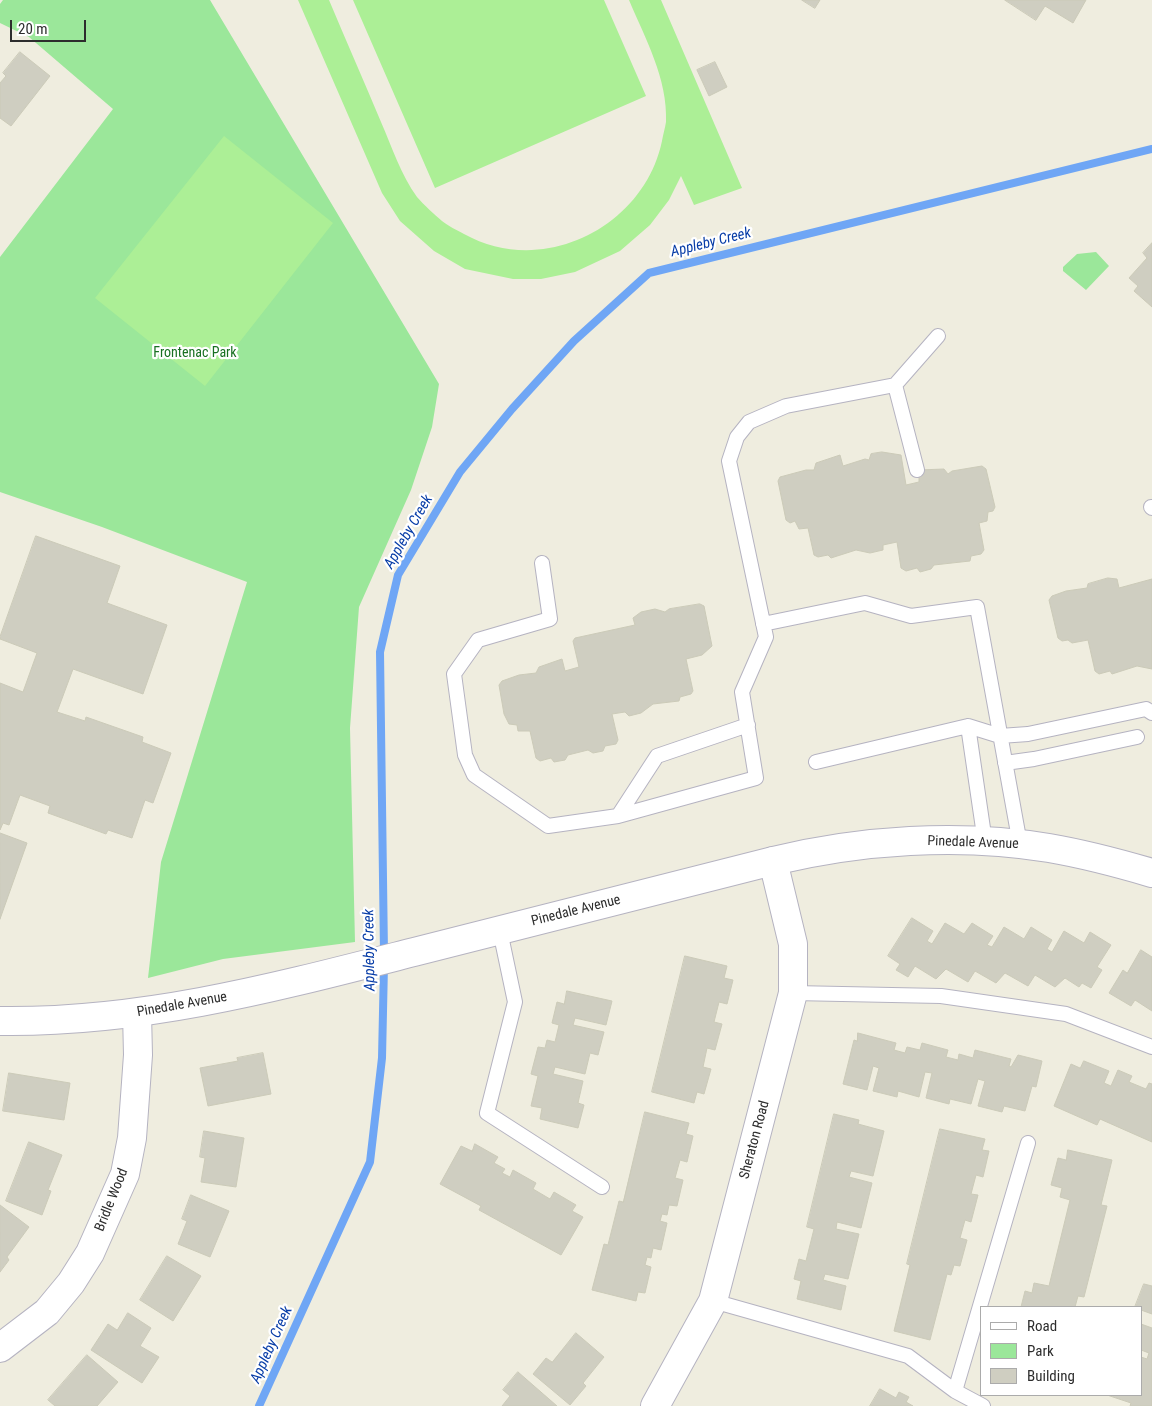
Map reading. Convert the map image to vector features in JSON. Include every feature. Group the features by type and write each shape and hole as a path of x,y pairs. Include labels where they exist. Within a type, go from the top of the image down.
{"street":[{"name":"Pinedale Avenue","path":"0,1021 31,1022 104,1018 208,1002 330,974 812,852 857,846 934,841 1020,844 1083,855 1152,873"},
{"name":"Sheraton Road","path":"655,1406 713,1301 793,992 793,944 773,862"},
{"name":"Bridle Wood","path":"0,1348 47,1312 71,1283 90,1253 125,1174 132,1138 137,1074 137,1013"}],"lane":[{"path":"542,563 550,619 478,640 454,674 465,755 474,775 548,826 618,816 756,778 742,692 766,637 729,461 737,436 750,422 786,406 896,385 938,336"},
{"path":"896,385 916,470"},
{"path":"763,624 864,603 911,616 977,608 1020,844"},
{"path":"816,762 968,726 1000,736 1031,734 1146,709 1152,712"},
{"path":"618,816 657,756 748,725"},
{"path":"968,726 985,842"},
{"path":"1005,763 1137,737"},
{"path":"500,930 515,1002 487,1113 602,1187"},
{"path":"793,992 941,996 1066,1014 1152,1047"},
{"path":"980,1306 1028,1144"},
{"path":"713,1301 908,1356 955,1391 983,1406"},
{"path":"955,1391 980,1306"}],"green space":[{"name":"Frontenac Park","path":"3,0 210,0 439,384 432,427 411,490 359,607 350,728 355,942 223,959 148,978 161,862 247,582 102,527 0,492 0,257 113,109 29,37 0,23 0,4"},
{"path":"298,0 329,0 406,180 417,197 442,221 464,234 494,246 526,250 557,247 586,236 612,220 635,198 652,171 662,141 666,122 666,106 654,59 629,0 661,0 742,188 694,205 681,176 669,200 650,225 620,251 575,272 541,279 513,279 465,269 434,251 400,221 382,193"},
{"path":"353,0 604,0 646,96 435,188"},
{"path":"224,136 333,223 205,386 95,298"},
{"path":"1096,252 1109,266 1086,290 1063,271 1063,267 1077,254"}],"building":[{"path":"802,0 820,0 815,8"},
{"path":"1005,0 1086,0 1073,23 1045,6 1036,20"},
{"path":"20,52 50,76 11,126 0,118 0,83 6,76 3,73"},
{"path":"715,62 727,87 709,96 697,70"},
{"path":"1152,243 1152,307 1134,291 1138,286 1129,278 1147,258 1143,253"},
{"path":"882,452 901,455 906,485 919,482 919,470 944,469 948,474 952,471 982,466 986,469 995,507 993,511 988,512 987,521 979,523 984,550 981,554 971,556 970,561 934,565 931,569 920,572 917,568 906,571 901,568 897,542 883,545 883,550 870,553 856,550 831,558 828,555 818,557 814,555 808,528 799,529 795,521 790,523 786,520 778,481 780,477 806,470 814,470 816,463 840,455 843,466 865,459 869,460 871,454"},
{"path":"36,536 120,566 107,603 167,625 143,694 73,669 57,712 85,721 86,717 143,737 142,742 171,753 153,803 145,800 132,838 108,830 106,834 48,813 50,806 20,795 9,825 3,823 0,830 0,683 23,692 37,653 0,639 0,637"},
{"path":"1108,578 1117,579 1119,588 1152,579 1152,669 1137,666 1112,674 1110,671 1099,674 1095,671 1088,640 1072,643 1058,638 1049,600 1052,596 1066,591 1087,588 1088,584"},
{"path":"700,604 704,606 712,646 702,655 686,659 693,691 691,694 680,697 679,701 653,704 641,713 629,716 625,712 612,714 618,740 616,744 605,746 603,751 593,753 588,750 568,755 565,760 554,762 551,758 540,761 536,758 530,731 518,731 517,725 509,724 504,714 499,685 502,681 519,675 536,673 539,667 562,659 565,671 579,667 573,641 575,638 635,625 633,618 641,612 655,609 665,612 669,609"},
{"path":"0,833 27,843 0,919"},
{"path":"912,918 933,931 927,941 932,944 945,923 964,934 972,923 993,936 987,945 992,947 1004,927 1024,939 1031,927 1052,940 1047,949 1052,952 1064,931 1084,943 1090,932 1111,945 1097,967 1102,970 1091,988 1082,983 1079,987 1065,978 1055,987 1035,975 1028,986 1005,973 996,983 975,971 968,982 946,969 936,979 915,966 908,977 896,970 900,964 888,956"},
{"path":"1141,950 1152,957 1152,1011 1135,1000 1131,1006 1109,993 1123,970 1127,973"},
{"path":"685,956 727,966 724,978 733,980 727,1004 719,1002 714,1022 722,1024 715,1050 707,1048 703,1067 711,1069 704,1094 697,1092 694,1103 652,1092"},
{"path":"567,991 612,1001 606,1025 575,1018 573,1025 604,1032 598,1055 590,1053 585,1074 555,1067 553,1074 583,1081 578,1103 584,1105 578,1128 540,1119 542,1108 531,1106 538,1076 531,1074 538,1047 545,1048 547,1040 555,1042 559,1025 552,1023 557,1002 564,1004"},
{"path":"858,1033 896,1043 894,1050 905,1053 907,1047 920,1050 922,1043 948,1050 946,1057 958,1060 959,1054 973,1058 975,1050 1011,1059 1009,1066 1011,1067 1018,1055 1042,1061 1036,1087 1032,1086 1025,1111 1004,1106 1002,1112 978,1106 985,1081 978,1079 971,1104 950,1099 949,1104 926,1098 932,1073 925,1072 919,1097 898,1091 897,1097 873,1091 879,1068 873,1066 867,1090 843,1084 854,1040 857,1041"},
{"path":"263,1053 271,1094 208,1106 200,1068 238,1061 237,1058"},
{"path":"1084,1061 1109,1071 1104,1083 1111,1086 1118,1070 1132,1076 1129,1082 1146,1089 1149,1083 1152,1084 1152,1142 1100,1119 1097,1125 1054,1106 1071,1064 1080,1068"},
{"path":"9,1073 70,1083 64,1120 3,1111"},
{"path":"645,1112 689,1123 686,1134 693,1136 687,1162 680,1160 675,1178 683,1180 677,1206 669,1205 667,1215 662,1214 660,1221 667,1223 661,1250 653,1248 651,1258 647,1257 645,1265 651,1267 645,1293 638,1292 636,1301 592,1290 604,1244 608,1245 619,1201 623,1202"},
{"path":"834,1114 859,1120 858,1124 884,1131 873,1176 851,1171 849,1177 872,1183 861,1228 837,1222 836,1229 859,1234 848,1279 825,1274 823,1280 846,1286 841,1310 797,1299 801,1281 794,1279 799,1259 806,1261 814,1229 807,1227"},
{"path":"940,1129 985,1139 982,1150 989,1151 983,1177 976,1175 971,1194 978,1195 971,1222 965,1220 960,1238 967,1240 960,1266 954,1265 951,1275 947,1274 930,1340 894,1331 910,1265 907,1264"},
{"path":"204,1131 244,1138 236,1187 201,1182 205,1158 200,1157"},
{"path":"29,1142 62,1155 48,1190 51,1191 42,1215 6,1201"},
{"path":"475,1144 498,1157 494,1163 505,1169 502,1173 510,1177 513,1170 536,1183 533,1189 550,1199 554,1192 576,1205 572,1211 583,1217 561,1255 479,1210 481,1206 440,1184 461,1146 472,1151"},
{"path":"1068,1150 1112,1160 1101,1205 1107,1206 1084,1297 1078,1296 1075,1306 1021,1306 1025,1291 1032,1293 1034,1283 1049,1286 1070,1200 1060,1197 1062,1188 1051,1185 1058,1158 1066,1160"},
{"path":"191,1195 229,1211 210,1257 178,1244 187,1221 182,1219"},
{"path":"0,1205 29,1227 7,1257 9,1260 0,1272"},
{"path":"167,1256 201,1276 173,1321 140,1300"},
{"path":"1144,1284 1152,1286 1152,1314 1142,1310 1142,1306 1135,1306"},
{"path":"128,1313 151,1328 140,1346 159,1357 142,1383 91,1350 108,1324 117,1330"},
{"path":"1142,1324 1152,1328 1152,1406 1130,1406 1131,1403 1110,1396 1142,1396 1142,1357 1147,1359 1149,1353 1142,1350"},
{"path":"576,1333 604,1357 583,1383 586,1386 570,1405 533,1374 546,1358 552,1362"},
{"path":"87,1355 118,1382 97,1406 55,1406 48,1400"},
{"path":"518,1372 557,1406 502,1406 510,1396 503,1390"},
{"path":"880,1389 896,1398 899,1392 909,1397 906,1402 913,1406 870,1406"}],"waterway":[{"name":"Appleby Creek","path":"384,954 380,652 398,575 460,472 512,409 574,341 649,273 1152,149"},
{"name":"Appleby Creek","path":"259,1406 370,1162 382,1058 384,965"}]}
